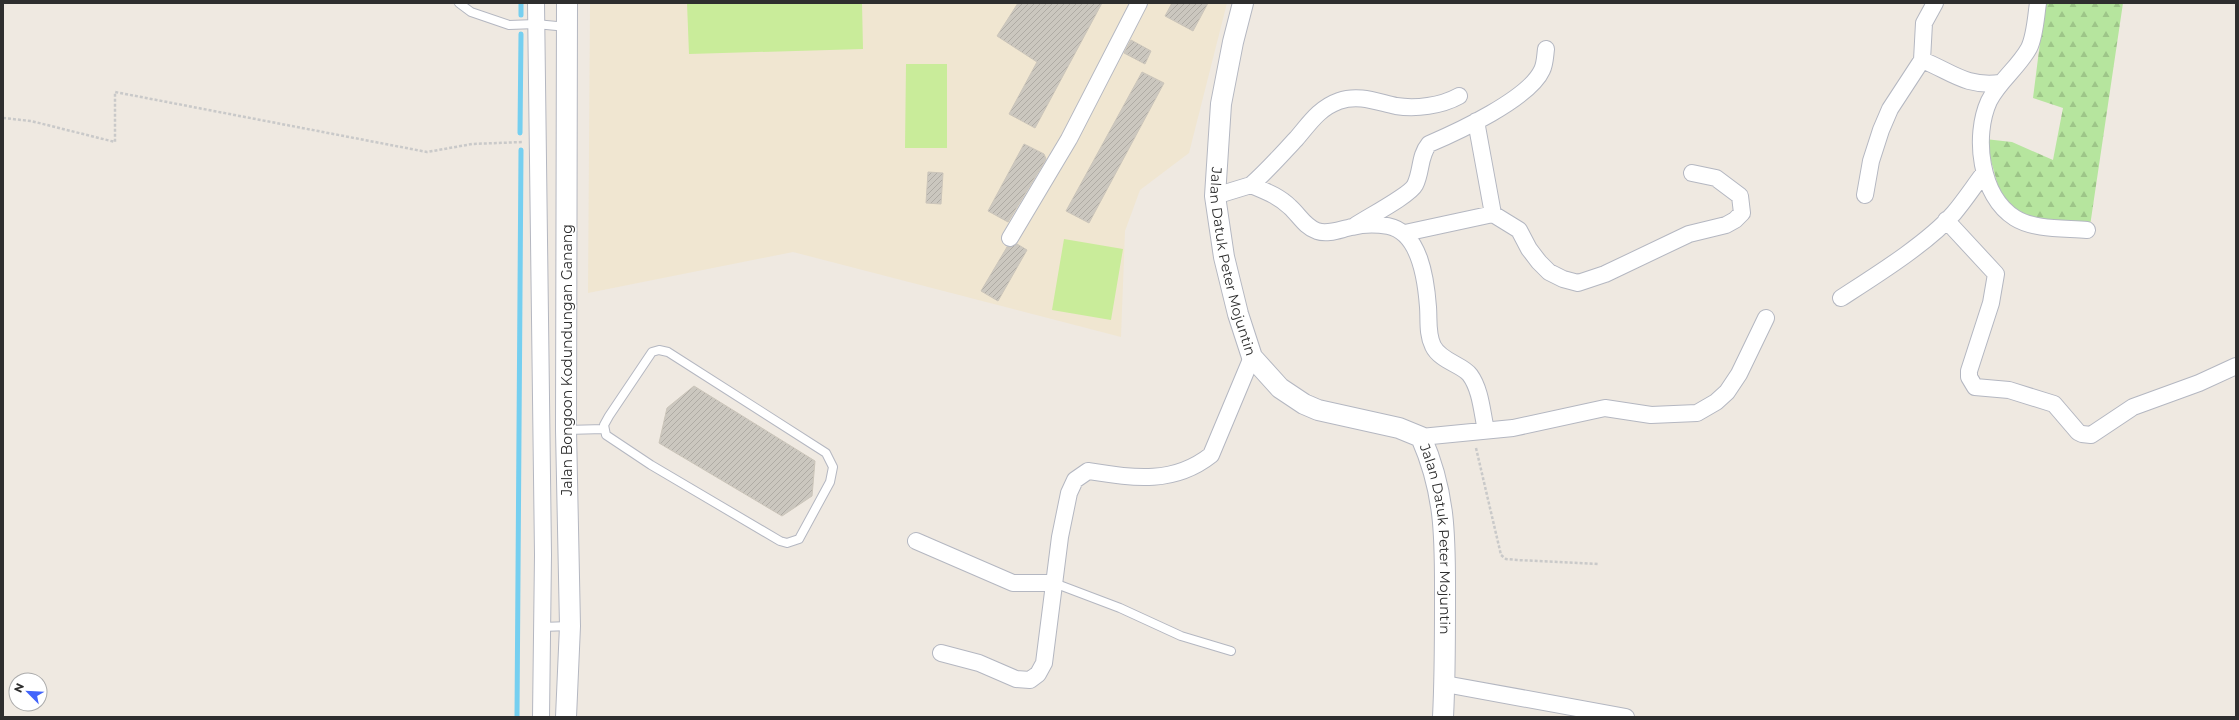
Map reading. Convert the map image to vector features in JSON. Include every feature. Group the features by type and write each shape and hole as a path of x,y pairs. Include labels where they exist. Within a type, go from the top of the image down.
{"street":[{"path":"536,3 541,388 541,717"},
{"name":"Jalan Bongoon Kodundungan Ganang","path":"566,717 570,626 566,430 567,3"},
{"path":"1010,238 1070,138 1139,3"},
{"name":"Jalan Datuk Peter Mojuntin","path":"1243,3 1232,42 1221,104 1215,196 1227,270 1252,357 1280,388 1304,404 1318,410 1429,436 1434,468 1440,492 1445,528 1450,685 1442,717"},
{"path":"1865,195 1871,161 1890,109 1922,60 1924,23 1935,3"},
{"path":"2038,3 2030,46 2000,83 1989,102 1982,125 1980,151 1984,173 1994,193 2004,207 2015,218 2035,224 2087,230"},
{"path":"1354,226 1411,191 1418,179 1423,151 1429,144 1503,106 1528,86 1541,72 1545,62 1546,49"},
{"path":"1922,60 1967,82 1983,85 2000,83"},
{"path":"1215,196 1251,185 1271,166 1317,114 1340,100 1367,98 1397,106 1419,107 1436,104 1459,96"},
{"path":"1476,121 1493,214"},
{"path":"1251,185 1280,198 1304,223 1316,231 1326,233 1354,226 1388,226 1405,233 1493,214 1519,230 1529,249 1549,272 1564,279 1578,283 1605,274 1689,234 1726,225 1735,220 1742,213 1740,196 1716,178 1692,173"},
{"path":"1841,298 1872,278 1932,234 1946,220 1984,173"},
{"path":"1946,220 1996,274 1991,303 1970,371 1969,377 1975,387 2009,390 2054,404 2078,432 2091,435 2133,407 2199,383 2236,366"},
{"path":"1405,233 1415,249 1424,278 1429,330 1433,347 1443,358 1470,374 1480,400 1473,432"},
{"path":"1429,436 1513,428 1605,408 1650,415 1697,413 1716,402 1726,392 1739,374 1766,318"},
{"path":"940,653 979,663 1016,678 1030,680 1038,674 1044,663 1064,517 1069,494 1075,480 1088,472 1128,478 1146,478 1176,473 1202,462 1211,455 1252,357"},
{"path":"916,541 1013,583 1054,583"},
{"path":"1450,685 1474,688 1626,717"}],"lane":[{"path":"459,3 471,12 509,25 536,24 567,27"},
{"path":"659,350 668,352 826,453 833,467 833,474 799,539 787,543 651,465 606,435 604,429 609,416 652,352 659,350"},
{"path":"566,430 604,429"},
{"path":"1054,583 1120,608 1180,636 1231,651"},
{"path":"542,627 570,626"}],"path":[{"path":"3,118 31,121 115,142 115,92 427,152 472,144 537,142"},
{"path":"1473,432 1501,555 1506,559 1598,564"}],"shaded area":[{"path":"590,3 1227,3 1189,153 1140,190 1125,231 1121,337 793,252 588,293"}],"green space":[{"path":"687,3 862,3 863,49 689,54"},
{"path":"2045,3 2123,3 2090,226 2017,215 2000,193 1985,139 2012,142 2053,160 2063,108 2033,98"},
{"path":"906,64 947,64 947,148 905,148"},
{"path":"1064,239 1123,249 1111,320 1052,310"}],"building":[{"path":"1018,3 1102,3 1035,128 1009,114 1037,62 997,36"},
{"path":"1172,3 1208,3 1193,31 1165,16"},
{"path":"1131,40 1151,51 1145,64 1124,53"},
{"path":"1142,72 1164,83 1089,223 1066,211"},
{"path":"1024,144 1044,154 1046,159 1008,222 988,211"},
{"path":"928,172 943,173 941,204 926,203"},
{"path":"1017,244 1027,250 998,301 981,291 1007,247"},
{"path":"694,386 815,461 812,496 782,516 659,443 667,408"}],"waterway":[{"path":"521,3 521,15"},
{"path":"520,133 521,34"},
{"path":"517,717 521,150"}]}
